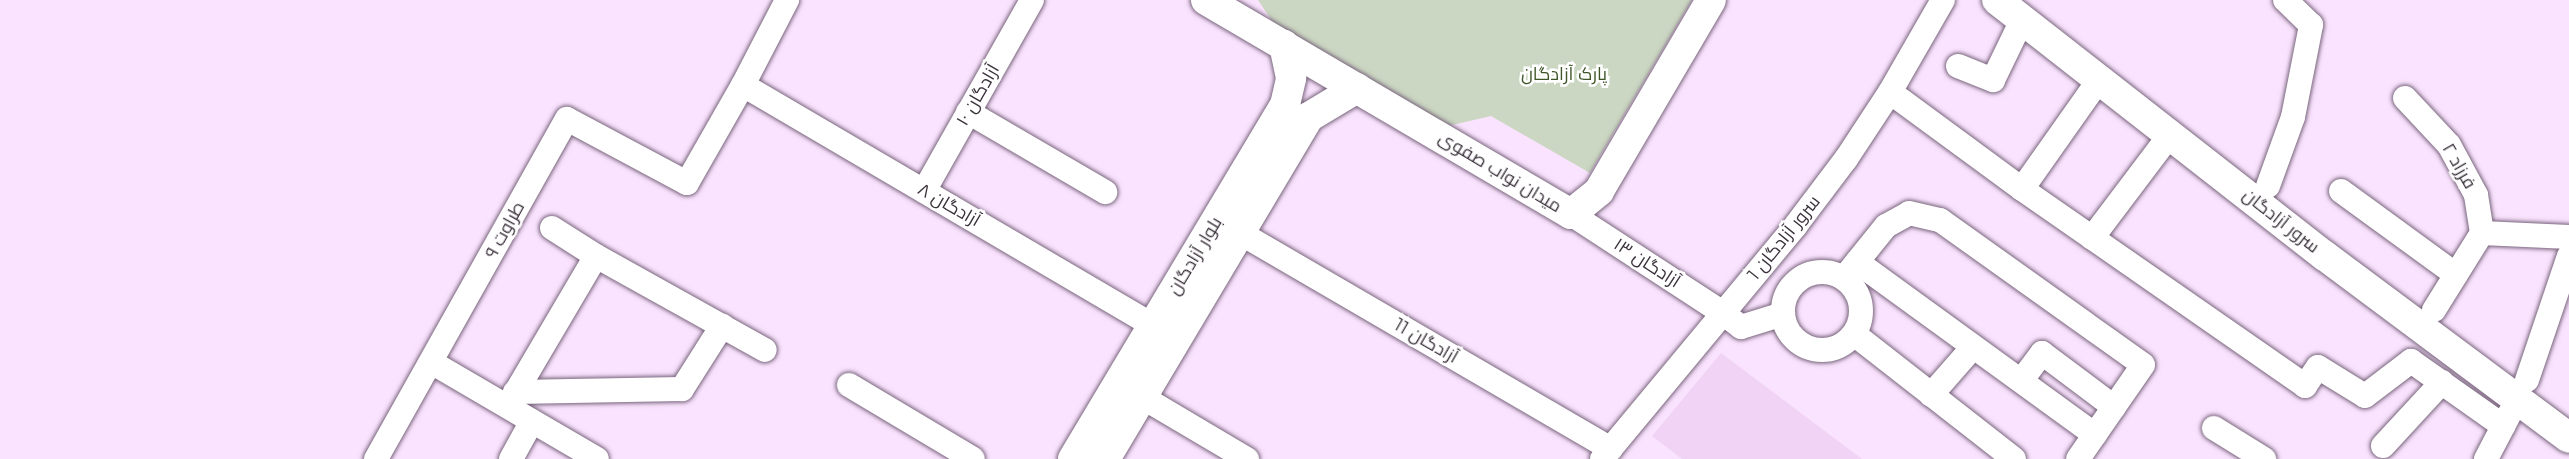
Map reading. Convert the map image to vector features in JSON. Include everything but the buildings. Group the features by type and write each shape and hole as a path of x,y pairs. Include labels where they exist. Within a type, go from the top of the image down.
{"main road":[{"name":"میدان نواب صفوی","path":"1206,0 1571,214 1599,191 1711,0"},
{"name":"سرور آزادگان","path":"1997,0 2025,10 2262,194 2522,389 2569,411"},
{"name":"سرور آزادگان","path":"2025,10 2099,80 2170,135 2434,310 2522,389 2569,438"},
{"name":"بلوار آزادگان","path":"1073,459 1240,233 1297,111 1284,45"},
{"name":"بلوار آزادگان","path":"1105,459 1142,397 1165,332 1297,111 1357,88"}],"street":[{"path":"743,85 787,0"},
{"name":"آزادگان ۱۰","path":"924,191 1032,0"},
{"name":"سرور آزادگان 1","path":"1606,454 1846,159 1890,92 1943,0"},
{"path":"2262,194 2293,117 2311,25 2285,0"},
{"path":"1958,66 1993,80 2025,10"},
{"path":"2022,189 2099,80"},
{"name":"طراوت ۹","path":"376,459 567,119 687,183 743,85"},
{"name":"آزادگان ۸","path":"743,85 1165,332"},
{"path":"1890,92 2022,189 2305,386 2318,367 2365,396 2410,361 2503,426"},
{"name":"فرزاد ۲","path":"2405,98 2449,145 2476,195 2482,233"},
{"path":"968,112 1105,192"},
{"path":"2092,238 2170,135"},
{"path":"2341,191 2456,275"},
{"path":"1851,270 1886,226 1909,213 1940,220 2143,365 2078,459"},
{"name":"آزادگان ۱۳","path":"1571,214 1741,327 1783,314"},
{"path":"552,228 596,256 765,350"},
{"name":"آزادگان 11","path":"1240,233 1606,454"},
{"path":"2434,310 2482,233 2569,237"},
{"path":"511,399 596,256"},
{"path":"2486,459 2559,314 2569,256"},
{"path":"1851,270 1861,310 1854,334 1844,343 1832,349 1819,350 1794,339 1783,314 1787,295 1798,280 1821,272 1851,270 1973,347 2095,435"},
{"path":"511,399 682,389 722,326"},
{"path":"1854,334 2014,459"},
{"path":"1931,395 1973,347"},
{"path":"2021,381 2042,353 2114,407"},
{"path":"431,362 511,399 532,421 597,459"},
{"path":"2383,446 2442,382"},
{"path":"849,386 973,459"},
{"path":"1142,397 1247,459"},
{"path":"511,459 532,421"},
{"path":"2214,429 2264,459"}],"shaded area":[{"path":"1721,353 1862,459 1682,459 1652,436"}],"green space":[{"name":"پارک آزادگان","path":"1258,0 1692,0 1590,173 1491,116 1448,126 1276,27"}]}
